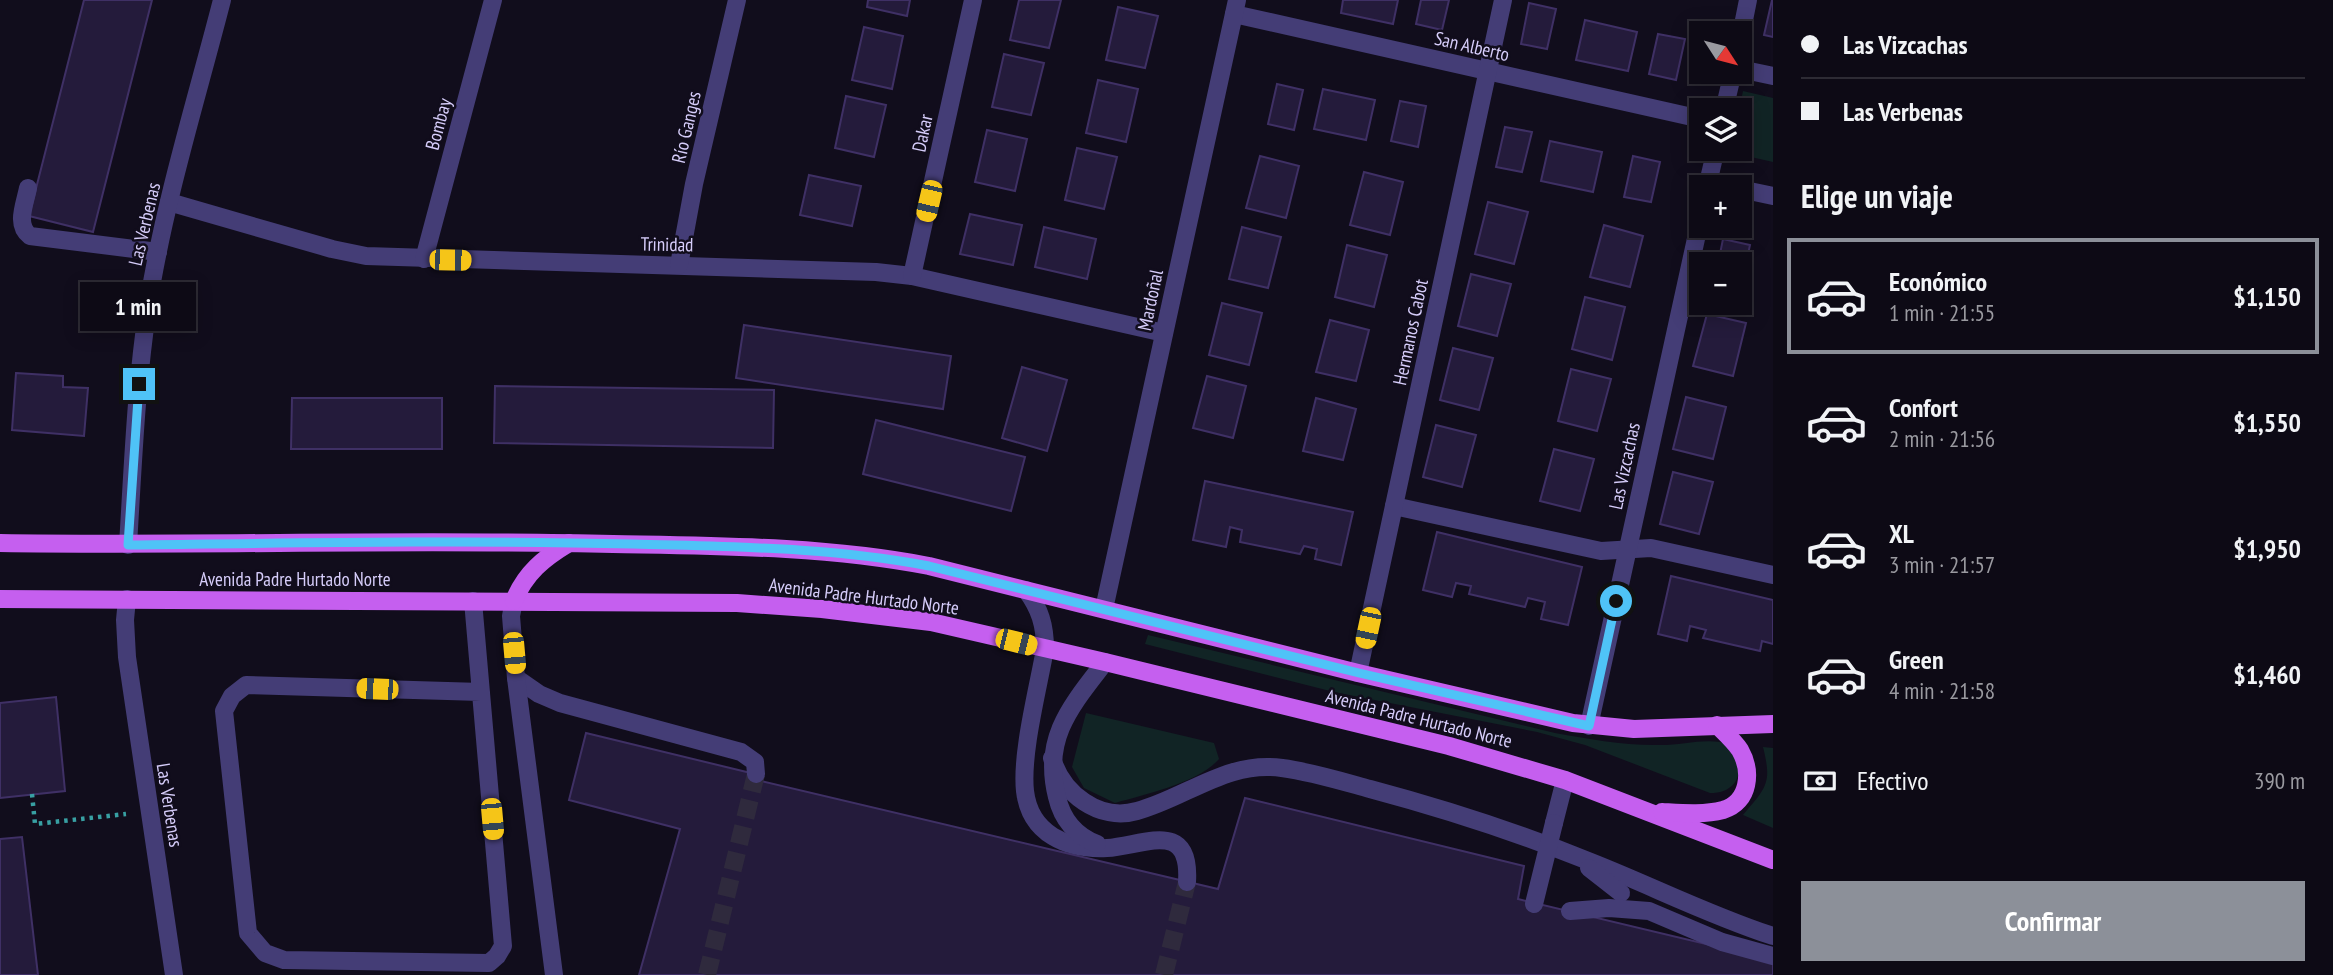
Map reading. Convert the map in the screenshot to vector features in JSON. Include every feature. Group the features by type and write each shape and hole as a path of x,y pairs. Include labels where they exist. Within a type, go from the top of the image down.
{"main road":[{"name":"Avenida Padre Hurtado Norte","path":"0,543 569,543 836,552 929,566 1359,673 1589,726 1634,729 1773,724"},
{"path":"514,601 520,586 531,571 549,555 569,543"},
{"name":"Avenida Padre Hurtado Norte","path":"0,599 737,603 822,608 931,622 1449,746 1565,780 1773,860"},
{"path":"1644,811 1718,811 1739,800 1747,783 1747,767 1740,750 1717,725"}],"street":[{"name":"Las Verbenas","path":"128,545 141,358 158,252 222,0"},
{"name":"Bombay","path":"424,260 493,0"},
{"name":"Río Ganges","path":"679,265 697,171 737,0"},
{"name":"Dakar","path":"912,276 973,0"},
{"name":"Hermanos Cabot","path":"1359,673 1503,0"},
{"path":"1744,21 1748,0"},
{"name":"San Alberto","path":"1236,7 1488,71 1689,116"},
{"name":"Mardoñal","path":"1104,609 1236,7"},
{"path":"1752,72 1773,76"},
{"path":"28,188 21,222 23,230 30,236 158,252"},
{"path":"1752,192 1773,196"},
{"name":"Trinidad","path":"169,202 332,249 366,256 424,260 839,269 912,276 1164,333"},
{"name":"Las Vizcachas","path":"1589,726 1696,238"},
{"path":"1394,506 1601,551 1651,548 1773,575"},
{"path":"1026,590 1042,618 1045,649 1025,761 1026,799 1035,821 1051,837 1068,845 1107,848 1159,839 1169,840 1177,845 1187,863 1186,881"},
{"name":"Las Verbenas","path":"127,598 127,657 174,975"},
{"path":"473,601 481,692 503,946 489,963 284,960 265,953 248,933 224,711 232,696 246,685 481,692"},
{"path":"514,601 512,616 516,678 554,975"},
{"path":"1105,662 1063,721 1052,758 1053,781 1062,814 1078,833 1107,848"},
{"path":"516,678 538,694 560,703 741,752 755,762 756,774"},
{"path":"1052,758 1058,775 1067,788 1084,802 1105,811 1124,814 1136,812 1227,773 1255,768 1280,768 1319,776 1429,806 1559,850 1726,920 1773,936"},
{"path":"1534,904 1565,780"},
{"path":"1559,850 1602,877 1621,893"},
{"path":"1570,911 1609,908 1649,911 1721,942 1773,956"}],"path":[{"path":"32,794 35,824 150,812"}],"green space":[{"path":"1743,91 1773,98 1773,162 1752,157 1752,98 1742,98"},
{"path":"1148,635 1555,733 1634,744 1720,742 1728,745 1738,760 1737,778 1732,786 1723,791 1710,793 1585,745 1537,732 1334,692 1145,644"},
{"path":"1086,713 1214,743 1219,759 1185,781 1115,803 1084,788 1072,767"},
{"path":"1763,747 1773,748 1773,828 1743,815 1758,798 1765,784 1767,769"}],"building":[{"path":"84,0 152,0 93,232 29,216"},
{"path":"868,0 910,0 907,16 867,7"},
{"path":"1019,0 1061,0 1049,48 1010,40"},
{"path":"1343,0 1398,0 1393,24 1341,13"},
{"path":"1421,0 1449,0 1442,30 1416,24"},
{"path":"1773,0 1773,37 1764,35"},
{"path":"1529,3 1556,9 1547,49 1521,44"},
{"path":"1118,7 1158,16 1145,68 1106,60"},
{"path":"1585,20 1637,32 1628,71 1576,60"},
{"path":"864,27 903,36 892,89 852,80"},
{"path":"1658,34 1685,39 1676,80 1649,74"},
{"path":"1004,54 1044,63 1031,115 992,107"},
{"path":"1098,80 1138,89 1126,142 1086,133"},
{"path":"1277,84 1303,90 1294,130 1268,124"},
{"path":"1323,89 1375,100 1366,140 1314,129"},
{"path":"846,96 886,105 874,157 835,148"},
{"path":"1400,101 1426,106 1418,147 1391,141"},
{"path":"1505,127 1532,132 1522,172 1496,167"},
{"path":"987,130 1027,139 1015,191 975,182"},
{"path":"1550,141 1602,152 1593,192 1541,181"},
{"path":"1077,148 1117,157 1104,209 1065,200"},
{"path":"1260,156 1299,166 1286,218 1246,208"},
{"path":"1633,156 1660,162 1651,202 1624,197"},
{"path":"1364,172 1403,182 1390,235 1350,225"},
{"path":"809,175 861,186 852,226 800,215"},
{"path":"1488,202 1528,212 1514,264 1475,254"},
{"path":"970,214 1022,225 1013,265 960,254"},
{"path":"1604,225 1643,236 1630,287 1590,277"},
{"path":"1044,227 1096,239 1087,279 1035,267"},
{"path":"1242,227 1281,237 1268,288 1229,279"},
{"path":"1723,239 1750,245 1748,252 1720,252"},
{"path":"1347,245 1387,255 1374,307 1335,297"},
{"path":"1471,274 1511,284 1497,336 1458,326"},
{"path":"1585,297 1625,307 1612,360 1572,349"},
{"path":"1222,303 1262,313 1249,365 1209,355"},
{"path":"1707,315 1746,323 1733,376 1693,366"},
{"path":"1330,320 1369,330 1356,381 1316,372"},
{"path":"744,325 951,356 943,409 736,378"},
{"path":"1453,348 1493,358 1479,410 1440,400"},
{"path":"1022,367 1067,380 1047,451 1002,438"},
{"path":"1571,369 1611,379 1597,431 1558,421"},
{"path":"16,373 63,376 63,387 88,388 84,436 12,430"},
{"path":"1207,376 1246,386 1233,438 1193,428"},
{"path":"495,386 774,390 773,448 494,443"},
{"path":"1686,397 1726,407 1713,459 1673,449"},
{"path":"292,398 442,398 442,449 291,449"},
{"path":"1316,398 1356,409 1343,460 1303,451"},
{"path":"876,420 1025,457 1011,511 863,474"},
{"path":"1436,425 1476,435 1462,487 1423,477"},
{"path":"1554,449 1594,459 1580,511 1540,501"},
{"path":"1673,472 1713,482 1699,534 1660,524"},
{"path":"1205,481 1353,512 1341,565 1315,559 1317,549 1304,546 1300,554 1240,542 1242,530 1230,527 1226,547 1193,540"},
{"path":"1437,532 1582,567 1568,625 1541,619 1545,602 1528,598 1525,607 1469,594 1471,586 1456,583 1452,597 1423,590"},
{"path":"1671,576 1773,600 1773,644 1762,641 1760,651 1703,638 1706,630 1690,626 1687,641 1658,634"},
{"path":"56,697 65,791 0,798 0,703"},
{"path":"586,733 759,775 757,780 1218,889 1245,798 1524,866 1518,899 1773,960 1773,975 639,975 680,829 569,800"},
{"path":"22,837 38,975 0,975 0,839"}],"tunnel":[{"path":"707,975 756,774"},
{"path":"1164,975 1187,882"}],"route":[{"path":"139,384 128,545 569,543 826,551 877,557 929,566 1359,673 1589,726 1616,601"}]}
